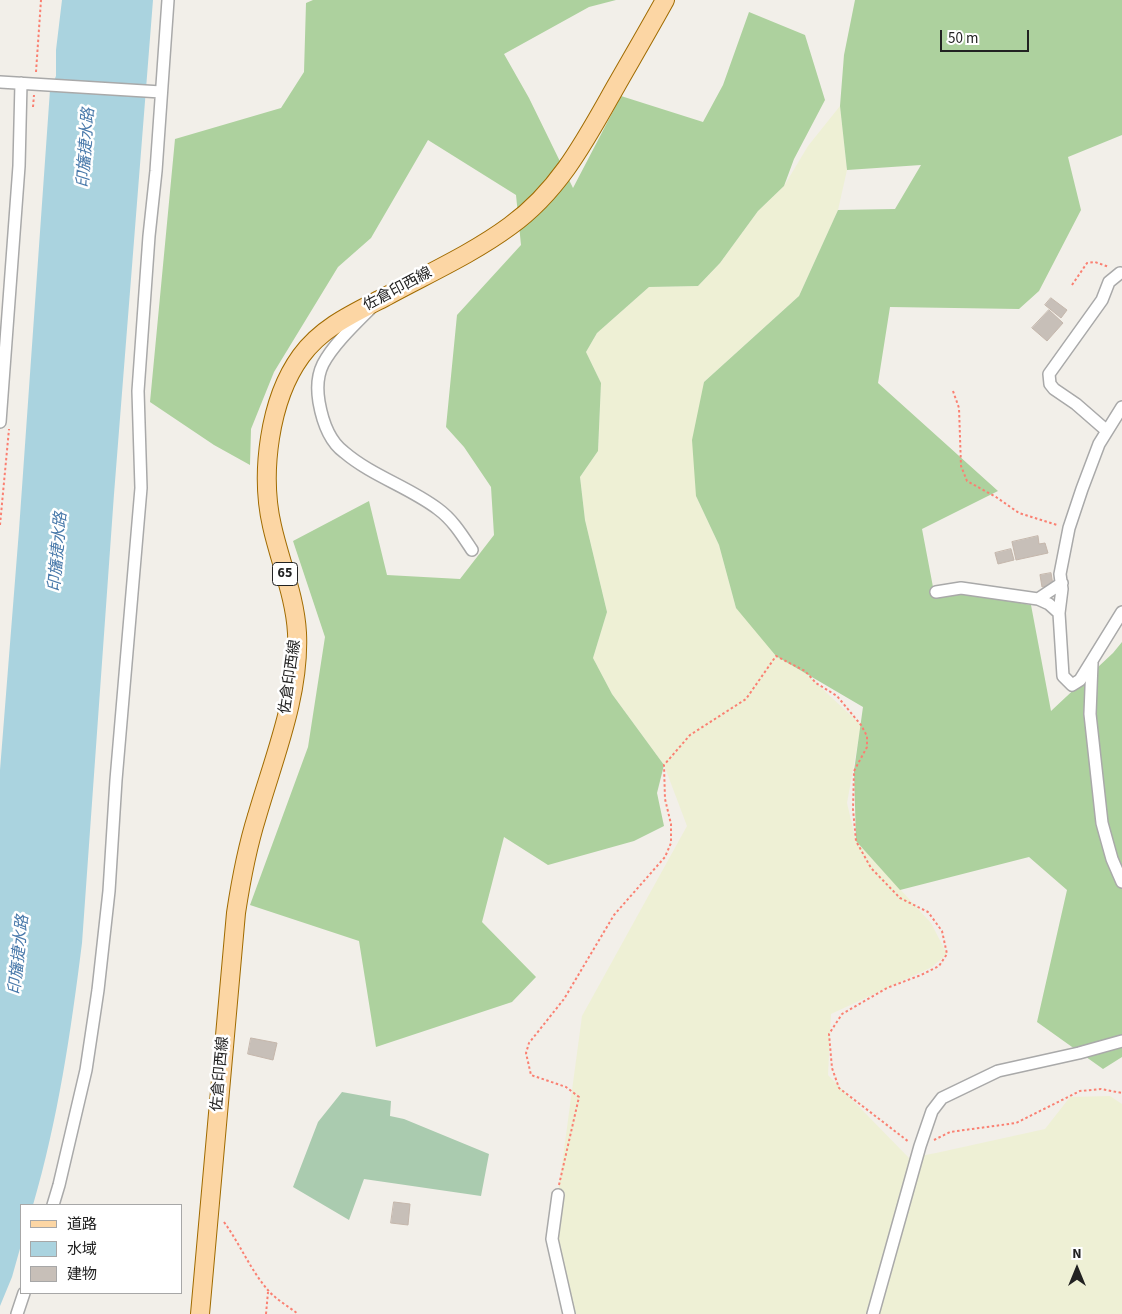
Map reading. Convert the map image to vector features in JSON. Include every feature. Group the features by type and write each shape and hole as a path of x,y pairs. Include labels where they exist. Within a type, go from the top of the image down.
{"main road":[{"name":"佐倉印西線","path":"200,1314 211,1204 230,966 241,884 244,864 256,818 291,698 296,658 297,632 292,594 282,566 271,524 267,486 268,448 277,406 287,379 299,358 315,338 340,321 476,248 511,226 540,202 567,170 665,0"}],"street":[{"path":"53,1204 86,1070 98,990 109,891 116,780 141,488 138,391 168,0"},
{"path":"0,82 161,92"},
{"path":"0,422 19,166 21,83"},
{"path":"1107,431 1076,404 1054,389 1050,384 1049,374 1102,300 1109,282 1120,273"},
{"path":"378,301 330,354 322,366 318,380 321,414 330,434 342,451 437,508 451,520 472,550"},
{"path":"1122,408 1099,444 1082,489 1069,528 1060,574 1062,583 1060,613 1063,676 1072,685 1080,680 1122,612"},
{"path":"1038,599 1062,583"},
{"path":"936,592 961,588 1038,599 1050,604 1060,613"},
{"path":"1092,658 1090,714 1102,823 1112,859 1122,882"},
{"path":"873,1314 920,1146 932,1111 942,1098 998,1071 1079,1053 1122,1041"},
{"path":"558,1195 552,1240 569,1314"},
{"path":"17,1314 24,1294"}],"path":[{"path":"1072,285 1087,263 1094,262 1120,273"},
{"path":"952,391 959,408 961,466 967,482 996,497 1019,513 1058,526"},
{"path":"558,1195 560,1176 579,1097 566,1087 531,1075 526,1053 529,1043 564,999 614,916 664,857 670,842 671,824 665,799 664,765 690,735 746,699 776,656 805,671 816,683 838,696 861,725 867,736 867,747 854,771 853,809 856,841 871,868 900,898 928,912 942,930 947,954 939,966 887,988 842,1014 829,1034 832,1068 839,1088 907,1142 920,1146 950,1132 1016,1123 1080,1091 1101,1089 1122,1093"},
{"path":"211,1204 244,1252 257,1277 268,1292 298,1314"},
{"path":"266,1314 268,1292"}],"green space":[{"path":"313,0 616,0 589,7 504,54 529,98 573,188 621,96 703,122 723,85 749,12 805,35 825,100 794,159 784,186 758,211 720,263 698,286 649,287 597,333 586,352 601,383 598,451 580,477 585,520 607,612 593,658 612,694 664,765 657,793 664,826 634,841 548,865 504,837 482,922 536,977 512,1002 376,1047 359,941 250,905 308,747 325,637 293,541 369,501 387,575 460,579 494,535 491,487 464,447 446,427 457,315 521,245 516,195 428,140 371,238 338,267 274,372 251,429 250,465 214,445 150,402 175,139 281,108 304,72 306,3"},
{"path":"855,0 1122,0 1122,135 1068,157 1081,210 1039,291 1019,309 890,307 878,383 998,491 922,529 933,587 1031,605 1051,711 1113,653 1122,642 1122,1057 1103,1069 1037,1022 1067,890 1029,857 900,890 856,841 854,771 863,707 776,656 736,608 719,545 696,496 692,440 704,382 799,296 838,210 895,209 921,165 847,170 840,106 844,55"},
{"path":"840,106 847,170 838,210 799,296 704,382 696,496 719,545 736,608 861,725 847,803 856,841 931,923 947,954 932,967 831,1014 828,1075 909,1158 1045,1129 1070,1097 1110,1096 1122,1104 1122,1314 576,1314 552,1239 582,1016 687,826 664,765 612,694 593,658 607,612 585,520 580,477 598,451 601,383 586,352 597,333 649,287 698,286 720,263 758,211 784,186 808,146"},
{"path":"342,1092 391,1101 390,1116 404,1119 489,1154 481,1196 364,1179 349,1220 293,1187 318,1122"}],"water":[{"name":"印旛捷水路","path":"62,0 153,0 114,494 82,943 68,1042 50,1141 33,1204 20,1204 20,1249 12,1277 0,1306 0,770 50,90 56,76 56,50"}],"building":[{"path":"1051,298 1067,310 1061,318 1045,305"},
{"path":"1049,310 1063,323 1047,341 1032,328"},
{"path":"1038,536 1039,544 1045,543 1048,553 1016,560 1012,542"},
{"path":"1011,549 1014,560 998,564 995,553"},
{"path":"1051,573 1053,585 1042,587 1040,575"},
{"path":"251,1038 277,1043 273,1060 248,1054"},
{"path":"394,1202 410,1204 408,1225 391,1223"}]}
